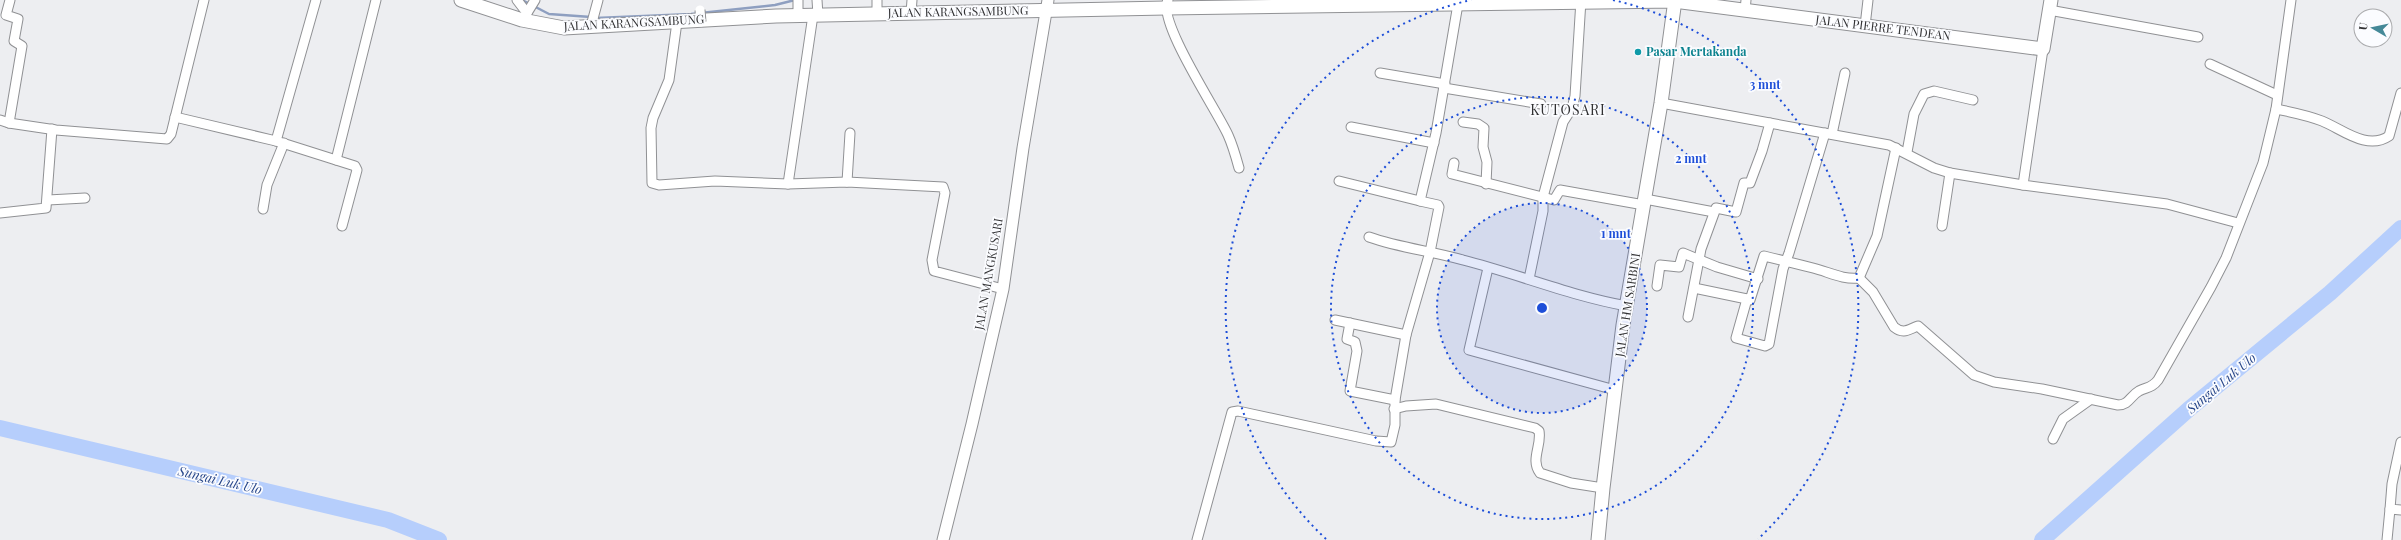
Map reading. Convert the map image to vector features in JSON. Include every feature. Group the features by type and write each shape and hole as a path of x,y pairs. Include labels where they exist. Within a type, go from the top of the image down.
{"main road":[{"name":"JALAN KARANGSAMBUNG","path":"461,0 529,9 555,27 677,22 701,17 798,7 877,14 911,6 1168,3 1675,1"},
{"name":"JALAN PIERRE TENDEAN","path":"1675,1 1745,5 1865,26 2043,49"},
{"name":"JALAN HM SARBINI","path":"1598,540 1603,488 1626,306 1661,103 1675,1"},
{"path":"2043,49 2050,5"}],"street":[{"path":"9,123 22,46 14,41 18,19 3,14 10,0"},
{"path":"0,120 9,123 52,129 164,140 170,137 204,0"},
{"path":"263,209 267,185 280,142 316,0"},
{"path":"336,160 376,0"},
{"path":"516,0 529,9"},
{"path":"591,25 598,0"},
{"path":"877,0 877,14"},
{"path":"1184,0 1181,3 1168,3 1171,29 1228,135 1239,168"},
{"path":"1865,26 1868,0"},
{"path":"1694,288 1750,300 1764,256 1836,276 1859,278 1873,292 1894,327 1898,330 1907,331 1918,326 1974,375 1994,382 2122,405 2127,404 2138,392 2154,384 2212,287 2263,162 2276,109 2291,0"},
{"path":"1529,278 1543,211 1543,197 1563,122 1572,108 1575,96 1581,2"},
{"path":"1420,201 1434,143 1463,3"},
{"name":"JALAN MANGKUSARI","path":"943,540 972,424 1003,289 1026,127 1047,5"},
{"path":"2050,5 2198,37"},
{"path":"788,184 816,8"},
{"path":"677,22 669,80 655,112 651,128 652,182 659,185 715,181 788,184 847,182 943,187 945,193 932,260 934,270 1003,289"},
{"path":"2023,185 2043,49"},
{"path":"2210,64 2277,95"},
{"path":"1747,299 1736,338 1768,346 1785,261 1828,134 1845,73"},
{"path":"1380,74 1542,104"},
{"path":"1907,152 1914,114 1924,94 1934,91 1973,100"},
{"path":"2276,109 2322,121 2357,139 2376,141 2387,137 2390,134 2401,94"},
{"path":"1661,103 1896,148 1907,152 1934,168 1950,173 2023,185 2168,204 2238,223"},
{"path":"175,117 280,142 355,166 357,170 342,226"},
{"path":"1463,122 1478,124 1484,128 1483,147 1487,162 1486,184"},
{"path":"1688,316 1698,260 1714,212 1716,208 1736,212 1744,183 1750,183 1756,168 1770,123"},
{"path":"1351,127 1434,143"},
{"path":"0,213 46,208 48,200 52,129"},
{"path":"847,182 850,133"},
{"path":"1859,278 1877,236 1896,148"},
{"path":"1454,163 1452,174 1486,184 1554,200 1560,190 1714,212"},
{"path":"1942,226 1950,173"},
{"path":"1197,540 1232,412 1389,443 1393,439 1395,400 1406,335 1430,252 1439,206 1339,181"},
{"path":"48,200 85,198"},
{"path":"1369,237 1529,278 1593,299 1626,306"},
{"path":"1657,286 1660,265 1679,267 1683,253 1698,260 1758,278"},
{"path":"1488,268 1469,350 1615,390"},
{"path":"1335,320 1406,335"},
{"path":"1350,323 1347,339 1355,342 1357,351 1350,391 1395,400"},
{"path":"2053,439 2063,419 2091,399"},
{"path":"1394,410 1406,406 1436,404 1535,428 1539,431 1540,438 1535,463 1540,473 1571,483 1603,488"},
{"path":"2387,540 2392,484 2401,442"},
{"path":"2390,509 2401,510"},
{"path":"1591,540 1600,521"}],"waterway":[{"path":"522,0 549,14 591,17"},
{"path":"596,18 691,14 775,5 795,0"},
{"name":"Sungai Luk Ulo","path":"2042,540 2189,409 2330,293 2401,228"},
{"name":"Sungai Luk Ulo","path":"0,428 388,520 439,540"}],"place":[{"name":"Pasar Mertakanda","path":"1638,52"}],"district":[{"name":"KUTOSARI","path":"1568,110"}]}
